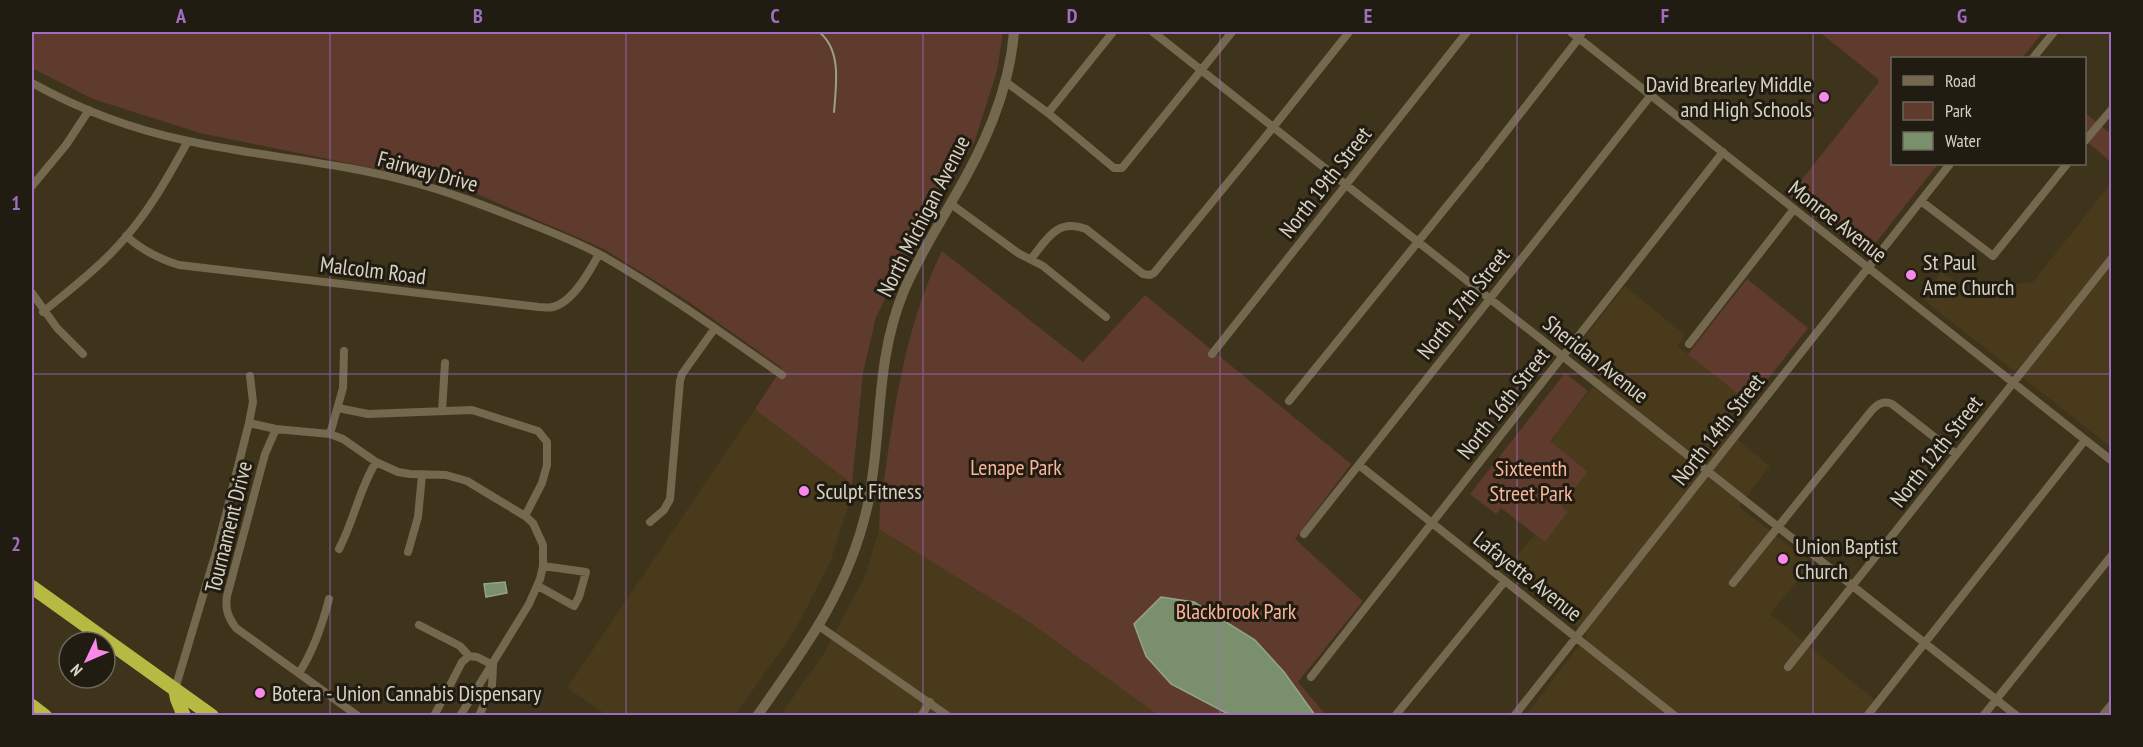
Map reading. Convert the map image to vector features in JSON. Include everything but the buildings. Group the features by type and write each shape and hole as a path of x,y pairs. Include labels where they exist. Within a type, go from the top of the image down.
{"highway":[{"path":"32,587 212,716"},
{"path":"175,689 184,716"},
{"path":"32,706 45,716"}],"street":[{"name":"North Michigan Avenue","path":"757,716 819,626 848,572 867,507 881,377 893,320 916,264 984,141 1006,82 1014,32"},
{"path":"1048,113 1113,32"},
{"name":"Sheridan Avenue","path":"1152,32 2017,716"},
{"path":"1006,82 1048,113 1114,168 1122,168 1232,32"},
{"path":"1031,259 1055,230 1066,225 1076,226 1086,230 1143,274 1154,273 1274,128 1349,32"},
{"name":"North 19th Street","path":"1212,354 1467,32"},
{"name":"Monroe Avenue","path":"1571,32 1580,35 1651,95 2112,461"},
{"path":"2034,57 2054,32"},
{"path":"1289,401 1419,242 1580,35"},
{"name":"Fairway Drive","path":"32,83 89,110 188,141 409,181 470,199 599,254 678,302 782,375"},
{"name":"North 17th Street","path":"1304,534 1651,95"},
{"path":"2086,141 2112,109"},
{"path":"32,186 66,145 89,110"},
{"path":"43,312 89,275 126,236 151,204 188,141"},
{"name":"North 16th Street","path":"1311,676 1723,152"},
{"name":"North 14th Street","path":"1514,716 1949,165"},
{"path":"1921,201 1994,256 2066,165"},
{"path":"951,204 1018,253 1043,266 1106,317"},
{"path":"1689,344 1794,209"},
{"name":"Malcolm Road","path":"126,236 146,251 179,265 546,307 553,307 563,302 578,288 599,254"},
{"name":"North 12th Street","path":"1788,667 2112,258"},
{"path":"32,293 43,312 83,354"},
{"path":"650,522 664,510 670,499 682,374 715,328"},
{"path":"330,434 343,388 344,351"},
{"path":"442,411 446,363"},
{"path":"175,689 217,549 249,423 253,402 250,376"},
{"path":"1733,583 1872,410 1882,403 1892,404 1956,454"},
{"path":"338,408 368,414 472,410 532,428 547,442 547,465 542,483 525,516"},
{"path":"249,423 276,429 330,434 353,445 376,462 398,472 446,476 467,481 533,523 543,545 543,566 538,586 493,665 480,680 460,716"},
{"name":"Tournament Drive","path":"276,429 265,454 225,606 236,628 358,716"},
{"path":"1867,716 2085,440"},
{"path":"339,549 353,520 361,490 376,462"},
{"name":"Lafayette Avenue","path":"1359,465 1675,716"},
{"path":"408,552 418,517 422,475"},
{"path":"1983,716 2112,555"},
{"path":"538,586 574,606 584,584 586,572 543,566"},
{"path":"1395,716 1504,581"},
{"path":"299,674 322,627 329,599"},
{"path":"419,625 460,646 470,656 493,665"},
{"path":"819,626 948,716"},
{"path":"434,716 462,662 470,656"},
{"path":"479,716 492,686 493,665"},
{"path":"921,716 930,702"},
{"path":"2102,716 2112,704"}],"shaded area":[{"path":"2111,183 2111,447 1921,298 1942,272 1966,289 2033,282"},
{"path":"1625,286 1685,335 1678,346 1749,403 1728,432 1770,466 1739,507 1812,563 1770,614 1875,700 1863,716 1526,715 1587,635 1505,570 1535,534 1545,541 1568,512 1561,507 1588,472 1549,441 1601,377 1572,353"},
{"path":"755,409 852,484 850,500 830,563 794,632 735,715 607,715 567,688"},
{"path":"879,529 1029,622 1158,715 780,716 824,653 865,576"}],"green space":[{"path":"32,32 1003,32 997,71 974,143 914,241 876,317 863,373 852,484 755,409 782,368 689,302 602,248 456,185 200,133 93,99 32,68"},
{"path":"1824,32 2043,32 2023,57 1891,57 1891,165 1937,165 1866,255 1789,196 1879,82 1822,34"},
{"path":"2086,114 2111,134 2111,162 2086,141"},
{"path":"942,251 1083,362 1145,295 1351,464 1295,539 1363,601 1298,682 1326,715 1187,716 1182,713 1158,715 1029,622 879,529 890,442 908,345 928,282"},
{"path":"1747,279 1808,328 1749,403 1688,354"},
{"name":"Sixteenth Street Park","path":"1565,373 1588,391 1550,441 1588,472 1561,506 1568,512 1545,542 1501,508 1496,514 1470,494"}],"water":[{"path":"505,582 507,593 486,597 484,584"},
{"path":"1161,597 1194,602 1255,640 1284,672 1315,715 1230,715 1171,684 1146,656 1134,624"}],"waterway":[{"path":"819,32 826,39 834,58 836,69 834,112"}],"place":[{"name":"David Brearley Middle and High Schools","path":"1824,97"},
{"name":"St Paul Ame Church","path":"1911,275"},
{"name":"Sculpt Fitness","path":"804,491"},
{"name":"Union Baptist Church","path":"1783,559"},
{"name":"Botera - Union Cannabis Dispensary","path":"260,693"}],"park label":[{"name":"Lenape Park","path":"1016,467"},
{"name":"Blackbrook Park","path":"1236,611"}]}
